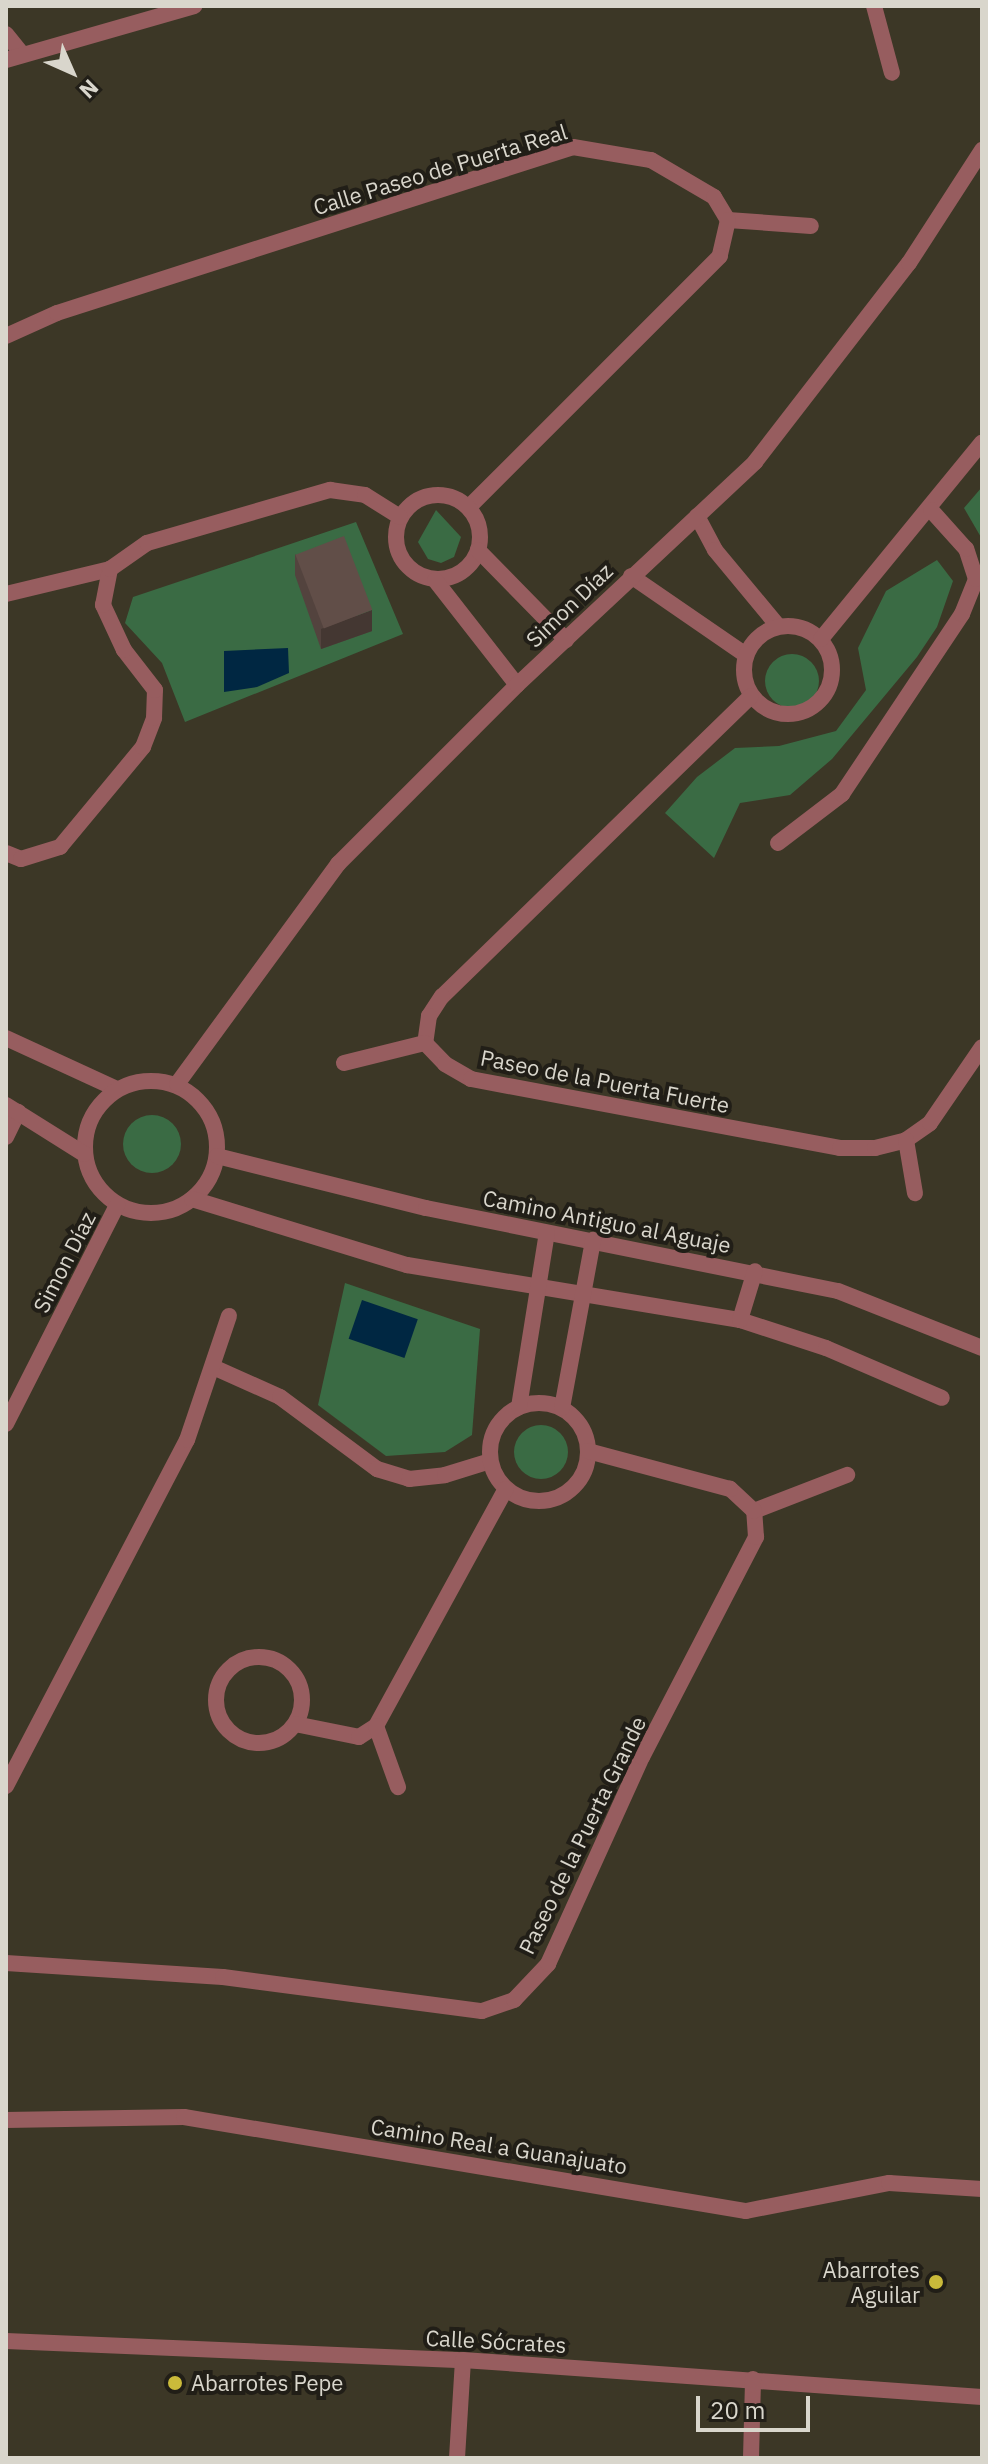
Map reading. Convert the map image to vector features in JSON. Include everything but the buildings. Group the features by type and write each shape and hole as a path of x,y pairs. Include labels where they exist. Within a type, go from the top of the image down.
{"street":[{"path":"6,34 14,57 194,6"},
{"path":"874,6 892,73"},
{"name":"Calle Paseo de Puerta Real","path":"6,336 57,313 573,147 651,160 714,197 728,220"},
{"name":"Simon Díaz","path":"177,1084 338,864 517,685 764,450 909,263 982,150"},
{"path":"469,507 720,256 728,220 811,226"},
{"path":"821,639 931,510 982,442"},
{"path":"6,594 110,569 147,543 330,490 365,495 400,517"},
{"path":"435,580 462,572 478,550 480,527 469,507 440,494 411,504 400,517 395,540 404,563 435,580 517,685"},
{"path":"778,843 842,794 962,614 976,579 966,549 931,510"},
{"path":"697,516 715,550 778,626"},
{"path":"478,550 566,640"},
{"path":"6,853 21,859 60,847 143,747 154,718 155,690 124,650 103,605 110,569"},
{"path":"631,576 746,655"},
{"path":"794,625 821,639 829,651 832,680 817,704 804,712 775,713 751,696 745,683 746,655 753,641 778,626 794,625"},
{"path":"344,1063 425,1043 429,1016 442,996 751,696"},
{"path":"6,1038 117,1089"},
{"name":"Paseo de la Puerta Fuerte","path":"425,1043 445,1064 471,1079 840,1148 875,1148 906,1140 930,1123 982,1047"},
{"path":"136,1081 177,1084 209,1113 217,1156 209,1179 192,1199 164,1213 117,1205 95,1183 84,1154 91,1117 117,1089 136,1081"},
{"path":"6,1137 12,1109 84,1154"},
{"path":"906,1140 915,1193"},
{"name":"Camino Antiguo al Aguaje","path":"217,1156 547,1233 755,1271 838,1291 982,1348"},
{"path":"192,1199 407,1265 740,1320 826,1348 942,1398"},
{"name":"Simon Díaz","path":"6,1424 117,1205"},
{"path":"519,1407 536,1286 547,1233"},
{"path":"562,1408 593,1240"},
{"path":"740,1320 755,1271"},
{"path":"6,1786 187,1440 229,1316"},
{"path":"213,1367 280,1397 377,1469 409,1479 445,1475 490,1461"},
{"path":"533,1403 562,1408 581,1426 588,1451 579,1482 552,1500 520,1498 506,1489 490,1461 495,1429 519,1407 533,1403"},
{"path":"588,1451 730,1489 754,1511 847,1475"},
{"path":"295,1724 359,1737 376,1726 506,1489"},
{"name":"Paseo de la Puerta Grande","path":"6,1963 223,1977 482,2011 514,2000 548,1964 642,1757 756,1537 754,1511"},
{"path":"252,1657 280,1662 291,1671 302,1697 295,1724 285,1734 258,1744 232,1734 217,1710 216,1696 227,1670 252,1657"},
{"path":"376,1726 398,1787"},
{"name":"Camino Real a Guanajuato","path":"6,2120 184,2117 746,2211 889,2183 982,2189"},
{"name":"Calle Sócrates","path":"6,2341 463,2360 982,2397"},
{"path":"457,2458 463,2360"},
{"path":"751,2458 753,2379"}],"green space":[{"path":"982,487 982,539 964,508"},
{"path":"436,510 461,537 454,557 441,563 428,559 418,542"},
{"path":"356,522 403,634 185,722 162,663 125,623 133,597"},
{"path":"937,560 953,581 937,627 917,657 832,759 790,795 740,803 714,858 665,813 697,777 735,748 779,746 836,731 866,690 858,648 886,591"},
{"path":"792,654 811,662 819,681 811,700 792,708 773,700 765,681 773,662"},
{"path":"152,1115 172,1124 181,1144 172,1164 152,1173 132,1164 123,1144 132,1124"},
{"path":"345,1283 480,1329 472,1435 445,1452 386,1456 318,1405"},
{"path":"541,1425 560,1433 568,1452 560,1471 541,1479 522,1471 514,1452 522,1433"}],"water":[{"path":"288,648 289,673 257,687 224,692 224,651"},
{"path":"362,1300 418,1319 404,1358 349,1339"}],"place":[{"name":"Abarrotes Aguilar","path":"936,2282"},
{"name":"Abarrotes Pepe","path":"175,2383"}]}
